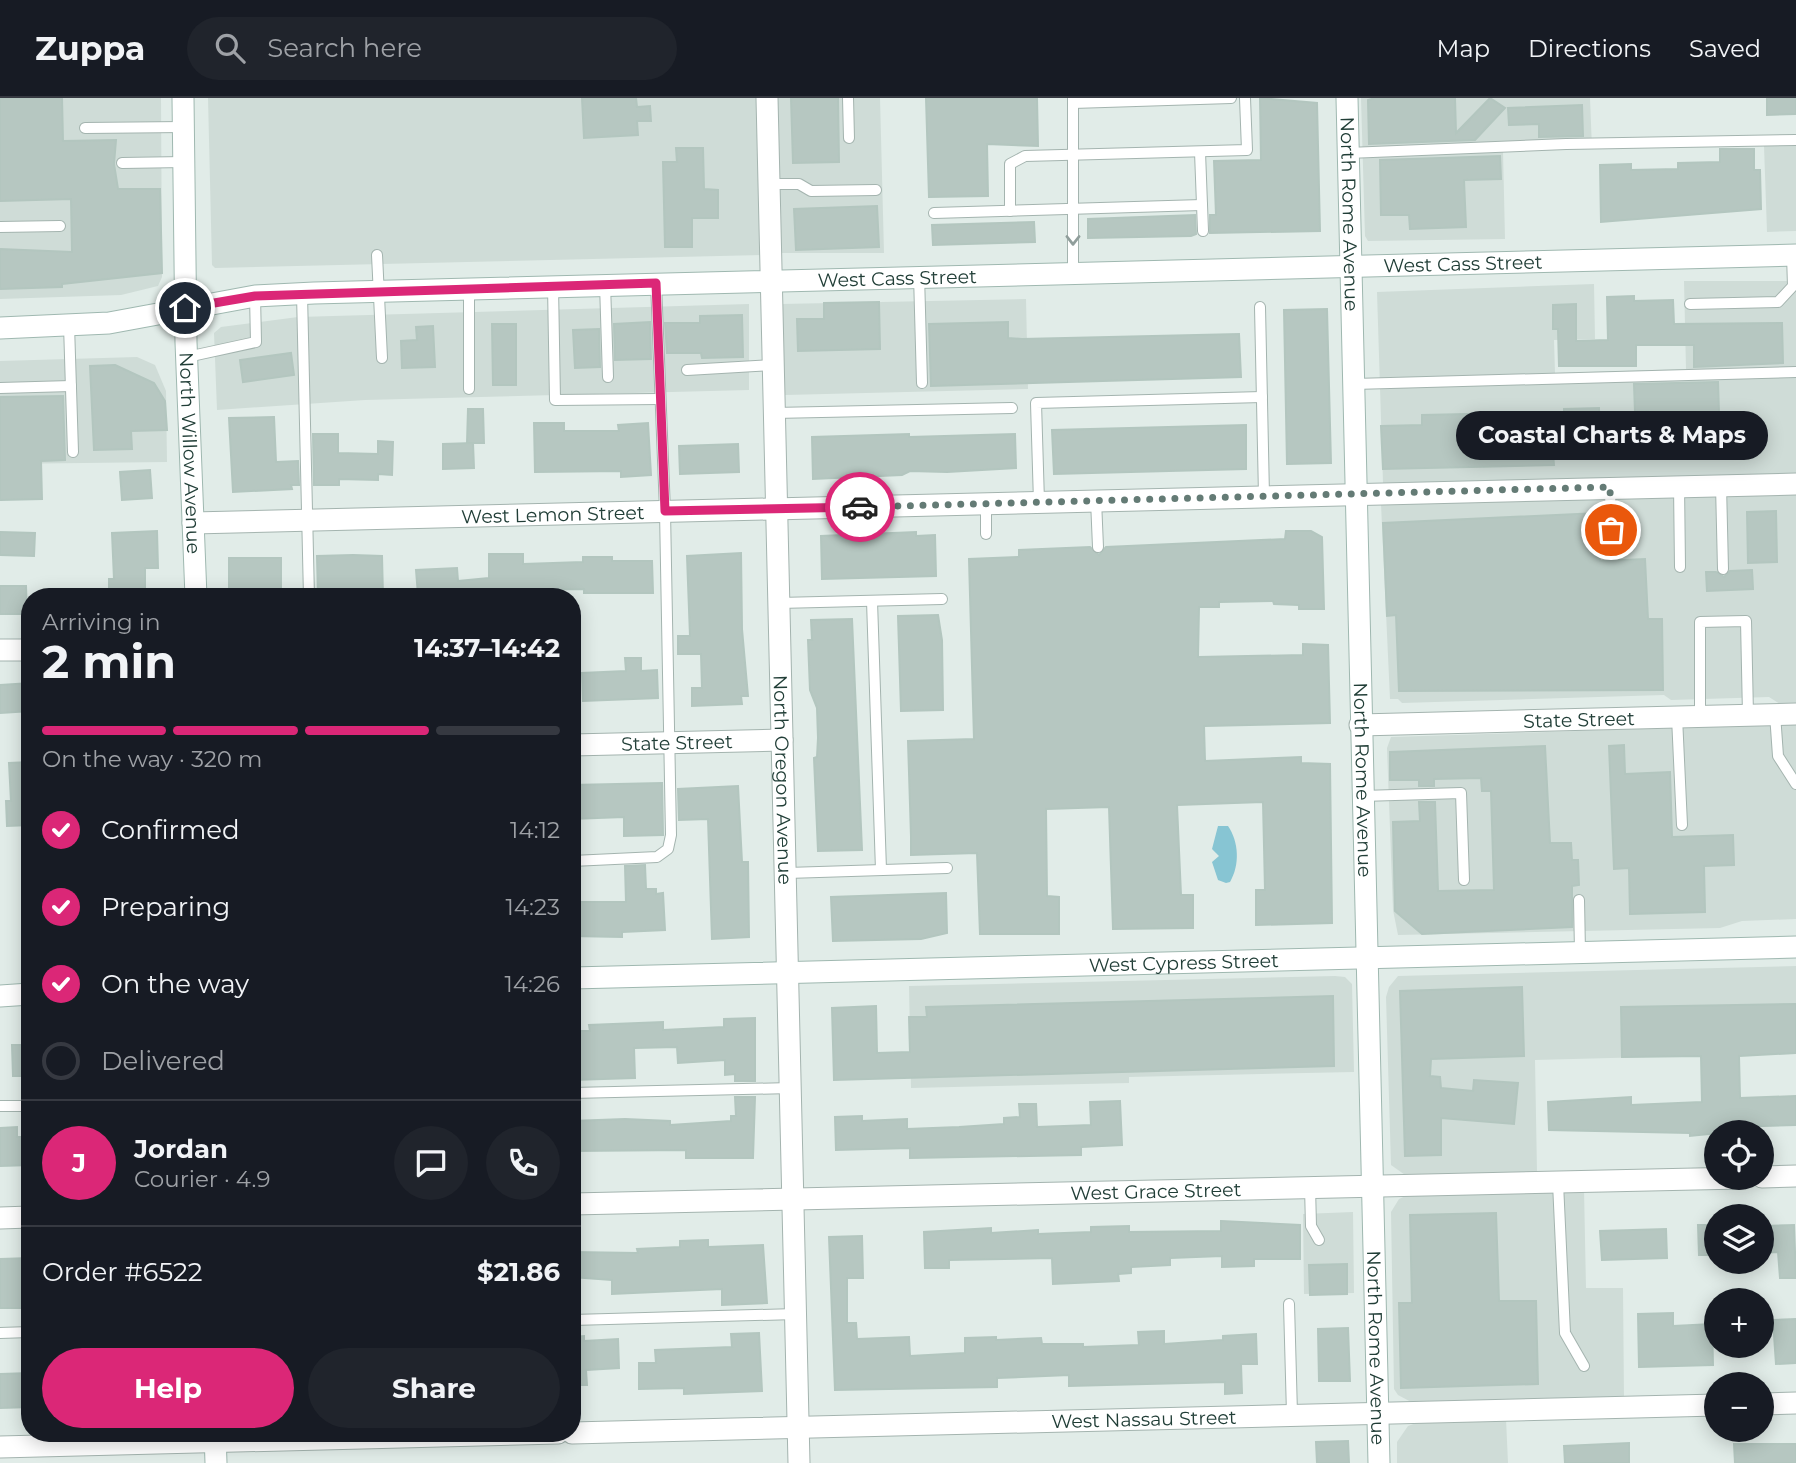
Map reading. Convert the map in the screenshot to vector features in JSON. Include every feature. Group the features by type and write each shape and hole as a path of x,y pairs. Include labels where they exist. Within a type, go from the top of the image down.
{"street":[{"name":"North Willow Avenue","path":"183,98 185,308 195,588"},
{"name":"North Oregon Avenue","path":"767,98 799,1463"},
{"name":"North Rome Avenue","path":"1346,98 1379,1463"},
{"name":"West Cass Street","path":"0,328 109,323 255,296 302,294 919,275 1794,255"},
{"name":"West Lemon Street","path":"193,523 1796,484"},
{"path":"0,650 21,650"},
{"name":"State Street","path":"1360,725 1786,714"},
{"name":"State Street","path":"581,745 782,740"},
{"name":"West Cypress Street","path":"581,978 1796,947"},
{"path":"0,996 21,995"},
{"path":"1774,1177 1796,1176"},
{"name":"West Grace Street","path":"581,1204 1704,1179"},
{"path":"0,1218 21,1217"},
{"path":"1774,1404 1796,1403"},
{"name":"West Nassau Street","path":"581,1433 1704,1405"},
{"path":"0,1447 215,1446 321,1442"}],"lane":[{"path":"848,98 849,138"},
{"path":"1073,272 1073,100 1231,98"},
{"path":"1010,211 1010,164 1025,156 1247,150 1245,98"},
{"path":"85,128 183,127"},
{"path":"1348,153 1566,144 1796,140"},
{"path":"1200,152 1203,231"},
{"path":"122,163 184,162"},
{"path":"768,184 799,184 811,191 876,190"},
{"path":"934,213 1202,205"},
{"path":"0,227 60,226"},
{"path":"377,255 382,358"},
{"path":"1690,304 1778,302 1793,286 1794,255"},
{"path":"919,275 922,383"},
{"path":"581,861 644,860 657,857 668,849 671,835 665,511 656,283"},
{"path":"605,284 608,377"},
{"path":"554,286 555,400 660,399"},
{"path":"468,389 469,288"},
{"path":"302,294 309,588"},
{"path":"187,357 256,342 255,296"},
{"path":"1260,307 1264,496"},
{"path":"69,326 73,452"},
{"path":"687,370 772,365"},
{"path":"1354,384 1796,372"},
{"path":"0,388 71,386"},
{"path":"1039,502 1036,403 1262,397"},
{"path":"774,413 1012,408"},
{"path":"1679,485 1680,566"},
{"path":"1721,485 1723,569"},
{"path":"1610,487 1611,530"},
{"path":"1096,500 1098,547"},
{"path":"986,503 986,534"},
{"path":"779,603 942,599"},
{"path":"872,601 881,870"},
{"path":"1700,716 1700,622 1746,621 1748,715"},
{"path":"1786,714 1778,756 1796,784"},
{"path":"1677,717 1682,825"},
{"path":"1362,796 1461,793 1464,880"},
{"path":"787,873 947,868"},
{"path":"1579,900 1580,952"},
{"path":"581,1093 791,1088"},
{"path":"0,1106 21,1106"},
{"path":"1558,1183 1565,1333 1584,1366"},
{"path":"1310,1187 1311,1226 1319,1240"},
{"path":"1289,1304 1292,1414"},
{"path":"581,1320 796,1314"},
{"path":"0,1332 21,1332"}],"shaded area":[{"path":"0,98 161,98 162,277 158,286 121,295 0,299"},
{"path":"208,98 759,98 762,255 215,268 212,265"},
{"path":"776,98 880,98 884,253 781,253"},
{"path":"1361,98 1590,98 1592,149 1503,151 1505,239 1368,241 1365,236"},
{"path":"1796,145 1796,231 1767,232 1764,146"},
{"path":"1684,281 1796,281 1796,476 1393,485 1383,483 1377,292 1594,284 1595,339 1554,340 1555,373 1686,369"},
{"path":"1026,299 1028,389 785,395 781,304"},
{"path":"749,304 749,390 365,400 217,410 214,333 221,327 298,317"},
{"path":"137,357 155,365 166,391 167,462 0,464 0,361"},
{"path":"1796,495 1796,708 1786,708 1769,697 1671,700 1664,695 1402,703 1398,699 1390,699 1381,504"},
{"path":"1796,724 1796,919 1742,921 1720,928 1398,935 1393,910 1387,748 1391,737"},
{"path":"1796,966 1796,1053 1535,1060 1537,1172 1408,1177 1391,1165 1386,997 1389,987 1398,976"},
{"path":"1345,977 1352,984 1354,1072 1129,1077 1129,1083 911,1088 909,986"},
{"path":"1584,1189 1586,1288 1623,1288 1624,1400 1413,1403 1398,1395 1394,1389 1391,1212 1399,1199 1408,1195"},
{"path":"1353,1212 1354,1293 1304,1294 1303,1214"},
{"path":"1506,1419 1508,1463 1397,1463 1397,1442 1408,1426 1422,1421"}],"water":[{"path":"1218,826 1228,826 1236,846 1237,861 1230,882 1226,883 1218,880 1212,862 1219,856 1212,849"}],"building":[{"path":"0,98 62,98 63,141 116,140 114,164 118,189 160,189 162,273 62,284 62,287 0,289 0,249 72,252 71,199 0,201"},
{"path":"582,98 636,98 637,107 650,106 651,121 637,121 638,135 584,138"},
{"path":"791,98 838,98 839,162 793,163"},
{"path":"926,98 1037,98 1038,146 987,144 988,196 929,197"},
{"path":"1260,98 1317,103 1320,231 1210,233 1210,215 1216,215 1214,161 1261,160"},
{"path":"1455,98 1456,133 1490,98 1505,108 1475,140 1369,144 1368,100"},
{"path":"1767,98 1796,98 1796,114 1767,115"},
{"path":"1582,105 1583,136 1539,137 1539,124 1509,125 1508,108"},
{"path":"676,148 703,148 704,189 718,190 718,218 692,218 692,247 665,247 663,162 677,162"},
{"path":"1720,149 1754,149 1754,170 1760,170 1761,209 1601,222 1600,165 1631,164 1631,170 1678,169 1678,163 1720,162"},
{"path":"1500,156 1501,179 1464,180 1466,227 1410,229 1409,215 1381,215 1380,160"},
{"path":"877,206 879,247 796,250 794,209"},
{"path":"1195,215 1196,234 1191,236 1088,238 1088,219"},
{"path":"1034,222 1035,242 933,245 932,225"},
{"path":"1634,296 1634,301 1673,300 1674,324 1782,323 1783,363 1694,367 1694,345 1636,345 1636,366 1559,366 1558,329 1553,329 1553,305 1576,304 1576,341 1608,340 1607,297"},
{"path":"879,302 880,349 798,351 797,319 824,319 824,303"},
{"path":"1327,309 1331,463 1287,464 1284,310"},
{"path":"742,315 743,357 702,358 701,353 667,353 665,323 700,323 700,316"},
{"path":"650,322 651,359 615,360 614,324"},
{"path":"1008,322 1008,338 1022,339 1239,334 1241,377 931,386 929,324"},
{"path":"492,324 516,324 516,385 493,385"},
{"path":"433,326 435,367 402,368 401,341 417,340 416,327"},
{"path":"599,329 600,367 575,368 573,330"},
{"path":"291,353 294,375 243,382 240,360"},
{"path":"115,365 154,383 165,401 167,430 131,431 132,449 94,450 90,366"},
{"path":"1718,382 1720,444 1688,445 1689,455 1649,457 1648,411 1635,412 1634,384"},
{"path":"63,396 65,460 41,461 42,499 0,500 0,397"},
{"path":"1599,408 1600,452 1553,453 1554,465 1383,469 1381,426 1422,425 1422,415 1564,412 1564,409"},
{"path":"468,409 483,409 484,443 467,443"},
{"path":"274,417 276,462 298,461 299,485 291,485 292,489 233,492 229,418"},
{"path":"534,423 564,423 564,431 619,431 618,425 648,423 651,475 621,477 621,471 535,472"},
{"path":"1246,425 1246,469 1054,474 1052,430"},
{"path":"313,434 338,434 338,453 378,454 378,441 393,442 392,475 378,474 378,480 339,479 339,485 314,485"},
{"path":"909,434 909,437 1015,434 1016,468 910,471 902,475 813,479 812,437"},
{"path":"473,443 474,468 443,469 443,444"},
{"path":"738,444 739,472 680,474 679,446"},
{"path":"150,470 152,498 122,500 120,472"},
{"path":"1776,511 1777,562 1748,563 1747,512"},
{"path":"1598,513 1600,561 1645,559 1648,619 1662,619 1663,690 1399,691 1396,615 1387,616 1383,523"},
{"path":"157,531 158,568 145,568 145,588 109,588 109,579 114,579 112,533"},
{"path":"1286,531 1311,531 1322,537 1324,609 1299,609 1299,605 1274,604 1273,601 1219,602 1219,607 1199,607 1198,657 1303,655 1303,644 1328,645 1330,723 1204,726 1205,761 1301,757 1301,763 1330,764 1332,923 1256,925 1256,890 1265,890 1263,802 1177,805 1181,895 1193,895 1193,928 1113,929 1109,807 1046,809 1047,896 1059,897 1059,934 980,934 977,853 911,855 908,741 974,739 969,559 1019,557 1019,550 1090,547 1099,555 1106,547 1285,539"},
{"path":"0,532 35,533 34,556 0,555"},
{"path":"916,532 916,536 935,535 936,576 822,579 821,536"},
{"path":"741,553 742,629 748,696 741,696 742,704 692,706 692,688 702,688 701,654 678,654 678,636 690,636 687,556"},
{"path":"489,554 523,554 523,564 583,562 583,557 612,557 612,561 652,561 653,593 584,593 581,588 417,588 416,570 457,568 458,581 489,578"},
{"path":"317,556 382,556 383,588 318,588"},
{"path":"229,558 281,558 281,588 229,588"},
{"path":"1752,570 1753,589 1707,591 1706,572 1716,572 1724,577 1730,571"},
{"path":"0,586 26,586 21,588 21,614 0,614"},
{"path":"938,615 942,640 943,710 901,711 898,616"},
{"path":"852,619 862,850 818,851 814,758 817,757 817,708 810,690 808,640 812,640 811,620"},
{"path":"625,658 641,658 641,671 657,670 658,698 583,701 582,673 626,671"},
{"path":"21,684 21,712 0,713 0,685"},
{"path":"1624,745 1625,774 1670,772 1672,837 1733,835 1734,865 1704,866 1705,912 1630,914 1629,868 1614,869 1609,746"},
{"path":"1545,746 1550,843 1571,843 1572,860 1578,860 1579,885 1572,886 1572,927 1422,934 1395,911 1393,822 1420,821 1419,802 1435,802 1438,891 1494,890 1491,791 1482,791 1481,778 1434,779 1434,786 1419,786 1419,780 1390,780 1390,752"},
{"path":"21,762 21,825 7,826 6,801 11,801 9,763"},
{"path":"662,783 663,835 624,836 624,817 581,819 581,785"},
{"path":"738,786 742,862 748,862 749,937 712,939 708,819 679,820 678,789"},
{"path":"645,865 646,889 656,889 656,894 663,893 665,930 622,932 622,937 581,936 581,902 626,902 625,866"},
{"path":"946,893 947,933 921,939 833,941 831,897"},
{"path":"1522,987 1524,1056 1431,1059 1430,1076 1440,1077 1441,1088 1473,1091 1474,1080 1518,1083 1514,1124 1441,1118 1441,1155 1405,1156 1400,991"},
{"path":"1333,996 1334,1066 834,1080 832,1008 876,1006 877,1053 910,1052 909,1017 927,1017 926,1007"},
{"path":"1796,1004 1796,1053 1739,1056 1740,1098 1796,1096 1796,1125 1774,1126 1774,1120 1704,1120 1704,1135 1690,1136 1690,1133 1549,1130 1548,1102 1631,1097 1631,1105 1702,1102 1701,1056 1622,1057 1621,1007"},
{"path":"755,1018 755,1081 735,1081 735,1074 725,1075 725,1060 678,1063 677,1047 634,1048 635,1078 581,1080 581,1031 590,1031 589,1025 663,1022 663,1030 724,1027 724,1019"},
{"path":"12,1045 21,1045 21,1076 13,1076"},
{"path":"735,1097 755,1097 753,1158 686,1158 686,1150 581,1151 581,1121 670,1121 670,1125 731,1121 731,1116 736,1116"},
{"path":"1120,1101 1122,1145 1081,1147 1081,1155 910,1158 910,1148 836,1150 835,1117 862,1116 862,1121 907,1119 907,1129 959,1127 1004,1124 1004,1118 1020,1117 1019,1104 1036,1104 1037,1127 1091,1125 1090,1102"},
{"path":"17,1127 17,1137 21,1137 21,1165 0,1166 0,1128"},
{"path":"1496,1213 1499,1301 1536,1301 1538,1384 1401,1388 1399,1303 1412,1303 1410,1215"},
{"path":"1221,1221 1300,1225 1300,1259 1254,1259 1254,1266 1222,1267 1222,1256 1170,1258 1170,1265 1131,1267 1131,1273 1118,1274 1119,1281 1053,1284 1052,1258 949,1260 949,1268 925,1268 924,1232 991,1228 991,1233 1038,1230 1038,1234 1091,1232 1091,1227 1129,1226 1129,1232 1221,1231"},
{"path":"1698,1225 1704,1225 1704,1255 1699,1255"},
{"path":"1794,1225 1796,1278 1780,1278 1778,1252 1774,1252 1774,1226"},
{"path":"1666,1229 1667,1258 1602,1260 1600,1231"},
{"path":"862,1236 863,1278 847,1278 847,1323 856,1323 857,1339 909,1337 910,1356 965,1353 965,1338 1041,1338 1042,1344 1083,1344 1083,1347 1139,1345 1138,1332 1164,1331 1164,1344 1223,1340 1223,1336 1256,1334 1257,1364 1241,1364 1242,1393 1225,1394 1225,1382 1069,1386 1069,1375 997,1378 997,1387 835,1390 829,1237"},
{"path":"708,1240 708,1247 763,1245 767,1303 722,1305 722,1289 612,1294 612,1280 581,1278 581,1252 638,1253 637,1249 680,1247 680,1241"},
{"path":"21,1258 21,1308 0,1308 0,1259"},
{"path":"1347,1264 1347,1294 1310,1295 1309,1265"},
{"path":"1673,1313 1673,1326 1704,1324 1704,1358 1713,1358 1713,1365 1639,1367 1638,1314"},
{"path":"1796,1319 1796,1363 1776,1364 1774,1320"},
{"path":"1348,1328 1350,1381 1319,1381 1318,1329"},
{"path":"759,1333 762,1391 684,1394 684,1388 639,1389 639,1363 656,1363 655,1350 732,1347 731,1334"},
{"path":"581,1336 584,1336 584,1341 618,1339 619,1368 586,1370 587,1385 581,1385"},
{"path":"21,1373 21,1407 0,1408 0,1374"},
{"path":"1348,1441 1349,1463 1317,1463 1316,1442"},
{"path":"1629,1443 1629,1463 1565,1463 1564,1446"},
{"path":"1734,1444 1796,1444 1796,1463 1735,1463"}],"way so far":[{"path":"860,507 1610,487 1611,530"}],"place":[{"name":"Coastal Charts & Maps","path":"1611,530"}],"route":[{"path":"185,308 255,296 656,283 665,511 860,507"}]}
